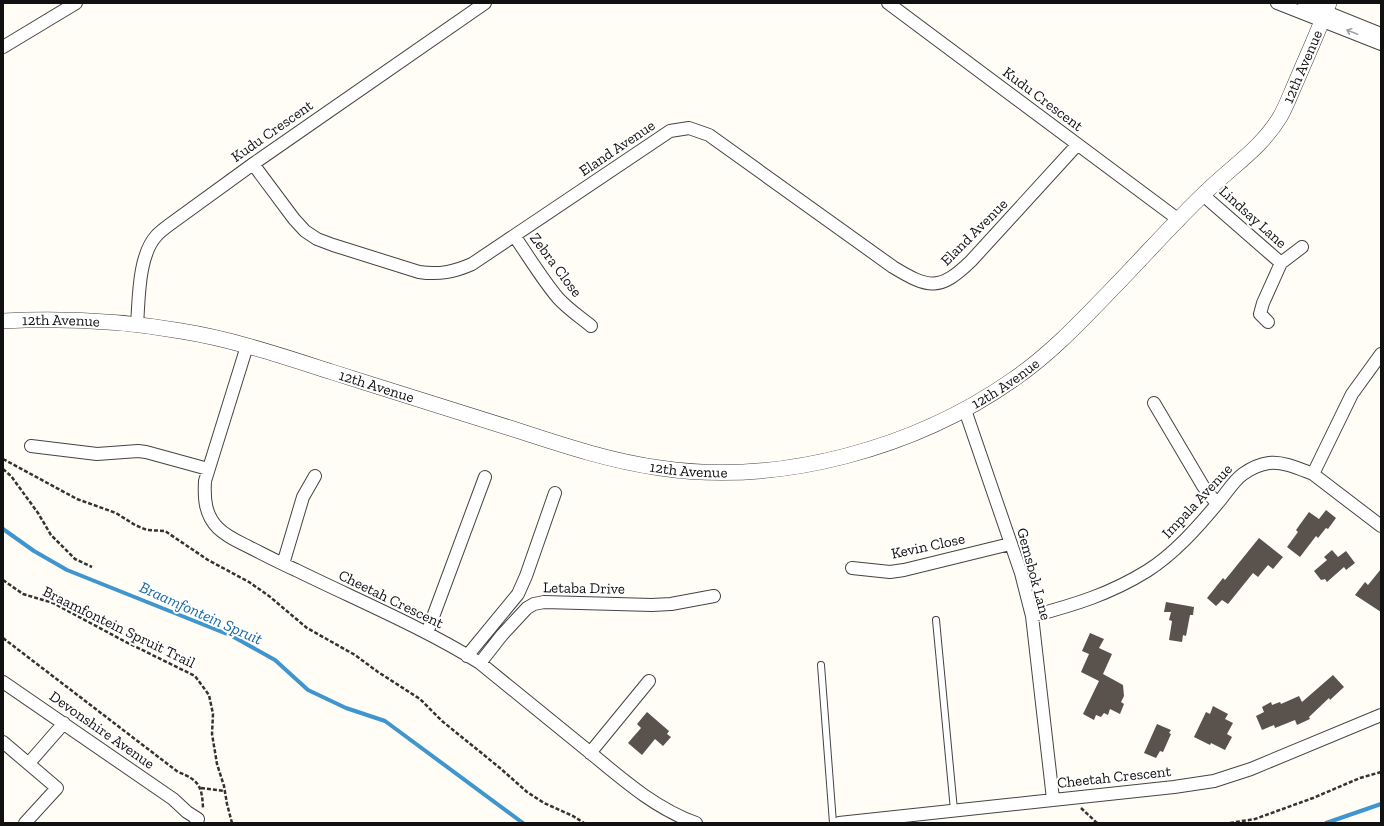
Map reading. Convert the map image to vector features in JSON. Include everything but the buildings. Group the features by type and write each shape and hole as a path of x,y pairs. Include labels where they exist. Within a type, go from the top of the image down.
{"street":[{"path":"3,48 76,3"},
{"name":"Kudu Crescent","path":"137,325 141,281 145,261 149,246 156,236 253,164 485,3"},
{"name":"Kudu Crescent","path":"888,3 1179,220"},
{"path":"1277,3 1319,10 1381,34"},
{"path":"1319,10 1381,44"},
{"name":"12th Avenue","path":"3,321 70,319 182,331 247,346 551,441 614,459 662,468 713,472 768,470 832,460 876,448 916,433 965,410 1017,377 1056,345 1203,195 1252,152 1272,128 1273,114 1319,10"},
{"name":"Eland Avenue","path":"253,164 294,219 305,231 317,239 333,246 419,272 432,274 459,270 472,264 515,237 665,134 670,131 689,128 709,135 893,267 922,282 934,283 946,282 958,274 1077,145"},
{"name":"Lindsay Lane","path":"1203,195 1281,263"},
{"name":"Zebra Close","path":"515,237 558,298 569,309 591,326"},
{"name":"Lindsay Lane","path":"1268,322 1260,314 1263,303 1281,263 1302,247"},
{"name":"Cheetah Crescent","path":"247,346 205,480 204,496 206,509 219,529 229,537 427,634 480,663 590,753 659,806 681,818 696,823"},
{"path":"1312,474 1352,394 1381,354"},
{"path":"1154,403 1203,486 1217,504"},
{"name":"Gemsbok Lane","path":"965,410 1021,573 1032,616 1053,799"},
{"path":"31,446 97,454 138,451 146,452 172,457 208,469"},
{"name":"Impala Avenue","path":"1032,616 1094,598 1118,587 1148,570 1174,550 1217,504 1235,482 1244,474 1256,467 1269,463 1283,464 1300,468 1312,474 1381,526"},
{"path":"283,564 303,497 315,476"},
{"path":"427,634 485,477"},
{"path":"467,656 518,594 556,493"},
{"name":"Kevin Close","path":"852,568 890,572 904,570 1010,544"},
{"name":"Letaba Drive","path":"480,663 515,621 527,608 534,604 544,602 652,605 671,604 714,596"},
{"path":"590,753 649,681"},
{"name":"Devonshire Avenue","path":"3,682 182,806 187,812 198,819 196,823"},
{"name":"Cheetah Crescent","path":"840,823 1174,787 1214,780 1251,769 1381,715"},
{"path":"29,763 64,723"},
{"path":"3,742 57,788 26,823"}],"lane":[{"path":"936,620 954,810"},
{"path":"821,665 833,823"}],"path":[{"path":"3,459 77,499 116,513 135,525 148,530 165,531 208,560 249,582 269,596 307,628 355,656 420,699 442,721 527,792 544,804 573,816 584,823"},
{"path":"3,469 11,476 38,513 51,535 75,559 92,567"},
{"name":"Braamfontein Spruit Trail","path":"3,580 23,594 53,603 124,641 195,676 209,695 213,714 212,734 217,764 225,791 231,823"},
{"path":"3,638 178,772 187,775 197,782 201,788 203,812"},
{"path":"1230,823 1255,818 1313,798 1360,778 1381,772"},
{"path":"201,788 225,791"},
{"path":"1072,797 1087,815 1097,823"}],"waterway":[{"name":"Braamfontein Spruit","path":"3,529 34,551 67,570 232,636 275,660 308,690 346,708 385,721 523,823"},
{"name":"Braamfontein Spruit","path":"1326,823 1381,804"}]}
